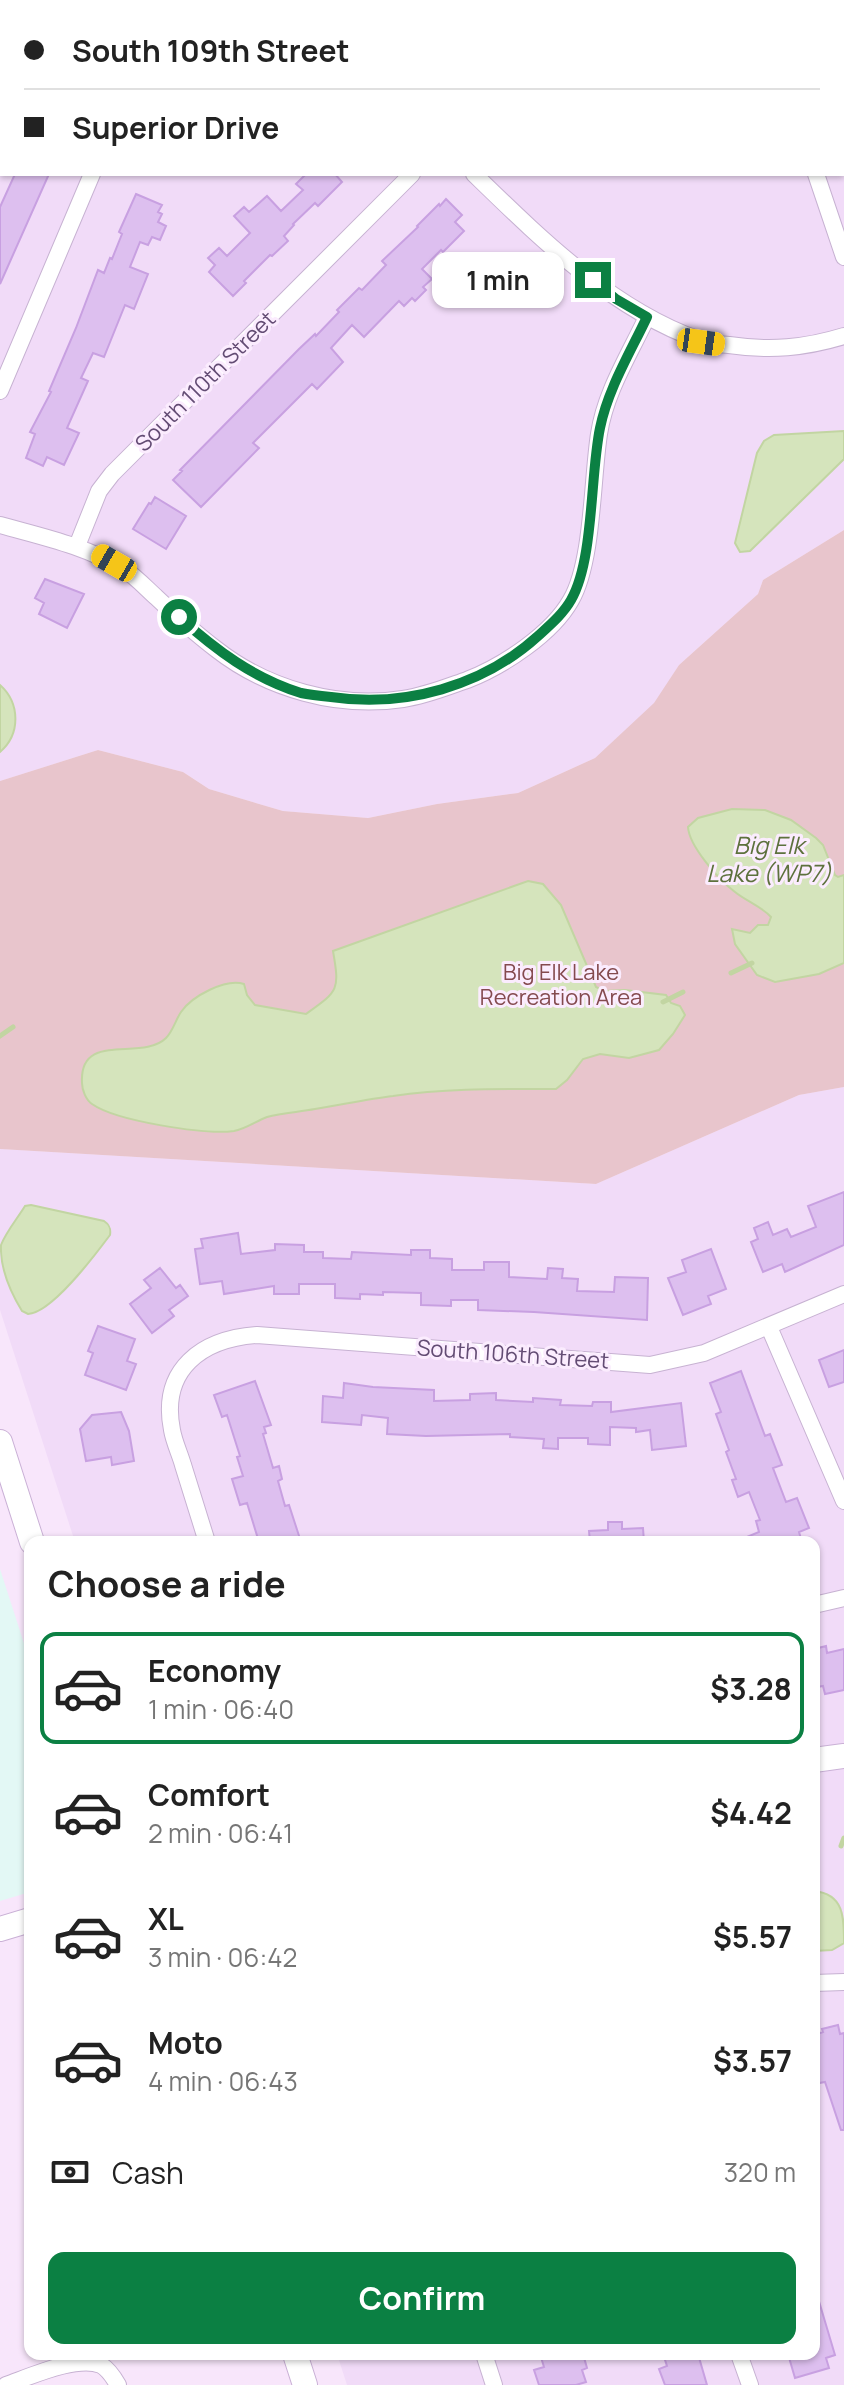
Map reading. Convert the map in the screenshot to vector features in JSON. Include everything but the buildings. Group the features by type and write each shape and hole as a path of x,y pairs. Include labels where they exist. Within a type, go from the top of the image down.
{"street":[{"path":"0,391 91,176"},
{"name":"South 110th Street","path":"77,546 99,491 112,474 410,176"},
{"path":"476,176 524,222 616,299 701,342 762,350 817,344 844,336"},
{"path":"817,176 844,257"},
{"path":"0,525 77,546 128,571 216,650 256,676 303,693 355,701 403,699 451,686 490,671 522,651 554,622 571,601 585,554 605,406 647,317"},
{"name":"South 106th Street","path":"205,1536 172,1430 170,1409 173,1390 182,1370 196,1353 216,1343 236,1336 257,1335 650,1365 704,1353 844,1294"},
{"path":"769,1327 844,1501"},
{"path":"0,1442 30,1536"},
{"path":"820,1604 844,1598"},
{"path":"820,1759 844,1756"},
{"path":"0,1929 24,1922"},
{"path":"820,1983 844,1982"},
{"path":"297,2360 305,2385"},
{"path":"486,2360 494,2385"},
{"path":"741,2360 750,2385"},
{"path":"6,2385 68,2364 85,2363 101,2365 118,2385"}],"shaded area":[{"path":"0,176 844,176 844,530 763,580 758,594 679,665 655,703 595,758 518,793 437,804 368,818 283,811 209,789 183,772 98,750 0,781"},
{"path":"844,1087 844,2385 347,2385 339,2360 820,2360 820,1536 73,1536 0,1310 0,1149 596,1184 799,1095"},
{"path":"0,1569 24,1643 24,1894 0,1901"}],"green space":[{"name":"Big Elk Lake Recreation Area","path":"844,530 844,1087 799,1095 596,1184 0,1149 0,781 98,750 183,772 209,789 283,811 368,818 437,804 518,793 595,758 654,703 679,665 758,594 763,580"}],"water":[{"path":"844,431 844,459 750,551 740,552 735,543 757,453 764,441 774,435"},
{"path":"0,685 7,692 14,709 15,728 0,752"},
{"name":"Big Elk Lake (WP7)","path":"732,809 765,810 791,820 823,845 835,875 844,875 844,963 819,974 775,982 757,975 735,944 732,929 750,933 758,925 768,925 771,917 735,892 713,871 699,853 688,827 698,818"},
{"path":"528,881 543,884 561,905 596,987 604,991 666,995 671,1003 680,1006 685,1015 659,1050 629,1058 600,1054 583,1059 556,1089 413,1093 273,1116 234,1131 203,1131 140,1121 104,1110 92,1104 85,1095 82,1083 84,1067 90,1057 101,1052 155,1045 166,1038 186,1006 210,990 228,984 244,984 247,995 255,1005 306,1014 334,989 333,951"},
{"path":"25,1206 104,1221 109,1226 110,1235 61,1294 38,1311 28,1314 22,1311 10,1288 2,1262 1,1245"},
{"path":"820,1892 837,1902 844,1924 844,1943 832,1950 820,1951"}],"waterway":[{"path":"731,973 752,963"},
{"path":"663,1002 683,992"},
{"path":"0,1036 13,1027"},
{"path":"841,1846 844,1838"}],"route":[{"path":"179,617 216,650 256,676 303,693 355,701 403,699 451,686 490,671 522,651 554,622 571,601 579,580 605,406 647,317 616,299 593,280"}]}
